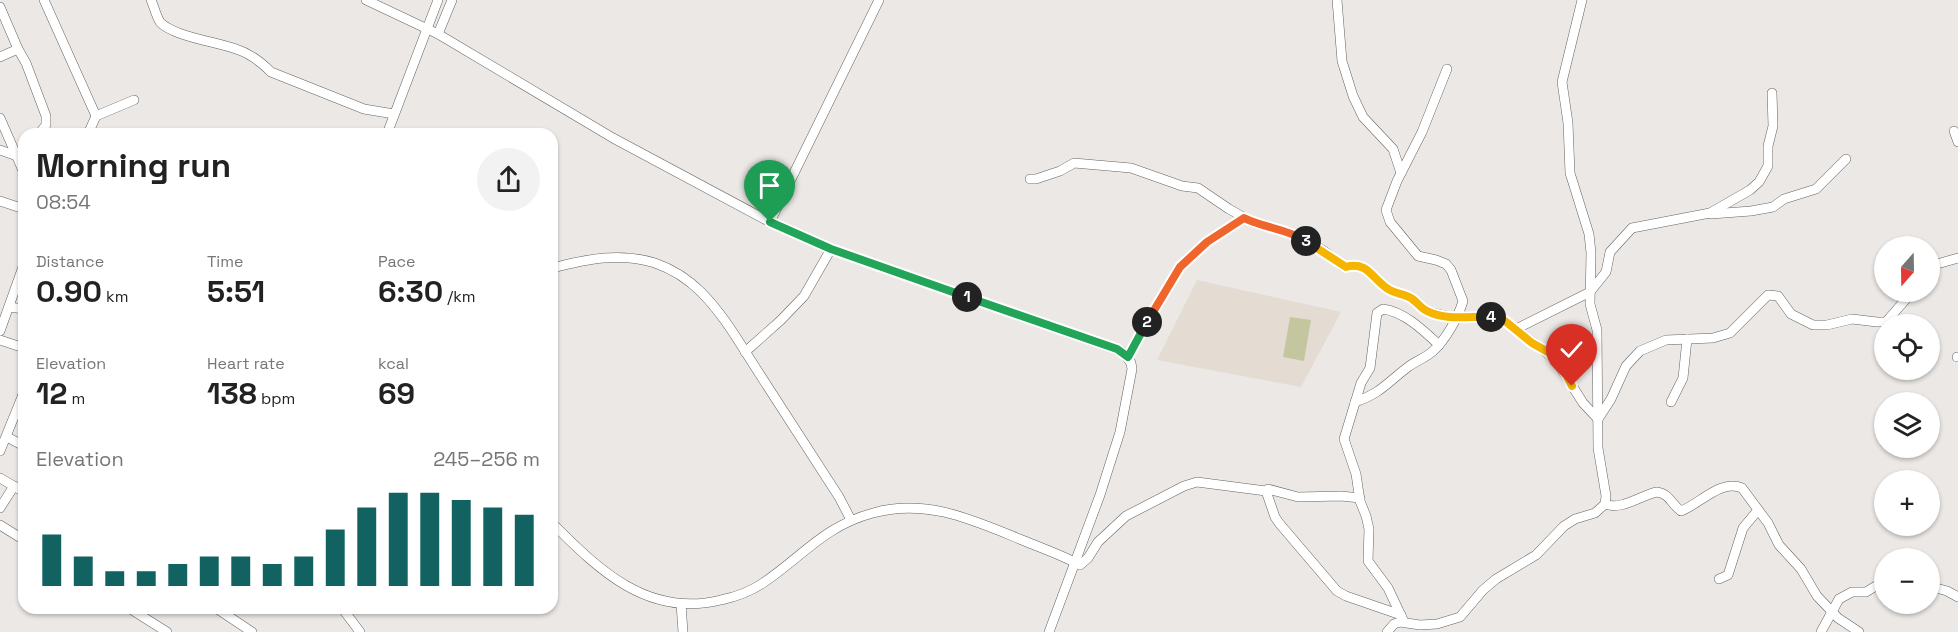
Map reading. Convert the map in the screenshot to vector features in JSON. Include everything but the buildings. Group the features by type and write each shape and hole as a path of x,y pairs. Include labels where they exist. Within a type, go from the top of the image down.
{"street":[{"path":"44,0 96,116"},
{"path":"151,0 160,22 169,28 237,49 260,61 271,72 364,109 394,114"},
{"path":"366,0 438,34 613,138 770,222 831,249 1117,349 1128,357 1132,369 1120,432 1100,495 1049,632"},
{"path":"389,128 438,0"},
{"path":"438,34 452,0"},
{"path":"770,222 879,0"},
{"path":"1337,0 1342,62 1353,96 1363,117 1393,149 1401,173"},
{"path":"1266,490 1279,524 1337,591 1420,625 1437,624 1460,617 1489,584 1536,555 1563,526 1575,519 1595,513 1605,504 1598,448 1597,330 1590,304 1591,253 1589,234 1570,173 1568,123 1562,82 1582,0"},
{"path":"0,7 26,63 46,116 44,128"},
{"path":"0,57 18,49"},
{"path":"1355,402 1383,389 1409,366 1439,345 1463,301 1453,273 1446,264 1418,256 1407,246 1387,216 1389,201 1419,139 1448,69"},
{"path":"1516,329 1590,292 1606,272 1610,252 1632,228 1716,210 1750,190 1766,173 1768,146 1773,126 1772,93"},
{"path":"91,128 96,116 134,100"},
{"path":"0,118 18,160"},
{"path":"1954,131 1958,142"},
{"path":"0,150 15,153 18,151"},
{"path":"1703,214 1769,208 1784,199 1816,189 1846,159"},
{"path":"1030,179 1078,162 1131,168 1182,186 1198,188 1244,218 1262,226 1297,235 1324,251 1343,266 1360,266 1373,274 1387,288 1412,298 1428,312 1456,317 1490,316 1505,321 1556,360 1583,403 1598,419"},
{"path":"0,201 18,207"},
{"path":"1128,357 1180,267 1207,242 1244,218"},
{"path":"745,352 793,309 804,296 831,249"},
{"path":"558,266 610,256 634,258 657,264 678,274 701,292 717,310 745,352 833,487 851,520"},
{"path":"1940,263 1958,258"},
{"path":"0,332 18,281"},
{"path":"1598,419 1611,399 1626,366 1634,356 1659,342 1675,339 1713,338 1730,333 1768,296 1778,296 1791,314 1809,324 1818,326 1852,319 1886,321 1903,302"},
{"path":"9,307 18,308"},
{"path":"1403,619 1388,588 1368,561 1368,524 1356,474 1344,439 1361,384 1370,368 1375,317 1381,310 1387,309 1405,318 1439,345"},
{"path":"1671,402 1683,378 1687,339"},
{"path":"0,340 18,346"},
{"path":"0,451 18,410"},
{"path":"7,437 18,443"},
{"path":"0,478 18,488"},
{"path":"558,529 608,575 623,585 655,599 681,604 709,603 736,596 762,584 822,536 851,520 873,512 896,508 920,507 966,516 1080,565 1088,558 1098,542 1126,516 1184,486 1197,482 1268,489 1298,497 1360,498"},
{"path":"1605,504 1611,506 1657,492 1666,495 1682,511 1713,492 1726,486 1736,485 1746,492 1768,523 1776,540 1801,569 1817,596 1831,612 1859,632"},
{"path":"0,508 14,486"},
{"path":"1719,579 1728,575 1743,528 1758,510"},
{"path":"0,525 18,536"},
{"path":"1821,632 1839,599 1848,594 1866,592 1874,587"},
{"path":"1940,589 1958,597"},
{"path":"681,604 683,632"},
{"path":"138,614 167,632"},
{"path":"229,614 252,632"},
{"path":"346,614 360,632"},
{"path":"1387,632 1403,619"}],"shaded area":[{"path":"1197,280 1341,312 1301,387 1157,360"}],"green space":[{"path":"1290,317 1311,320 1304,361 1283,357"}],"route":[{"path":"770,222 831,249 1117,349 1128,357 1180,267 1207,242 1244,218 1280,232 1297,235 1347,268 1353,265 1360,266 1373,274 1387,288 1412,298 1428,312 1451,317 1490,316 1505,321 1529,341 1548,352 1562,366 1572,386"}]}
